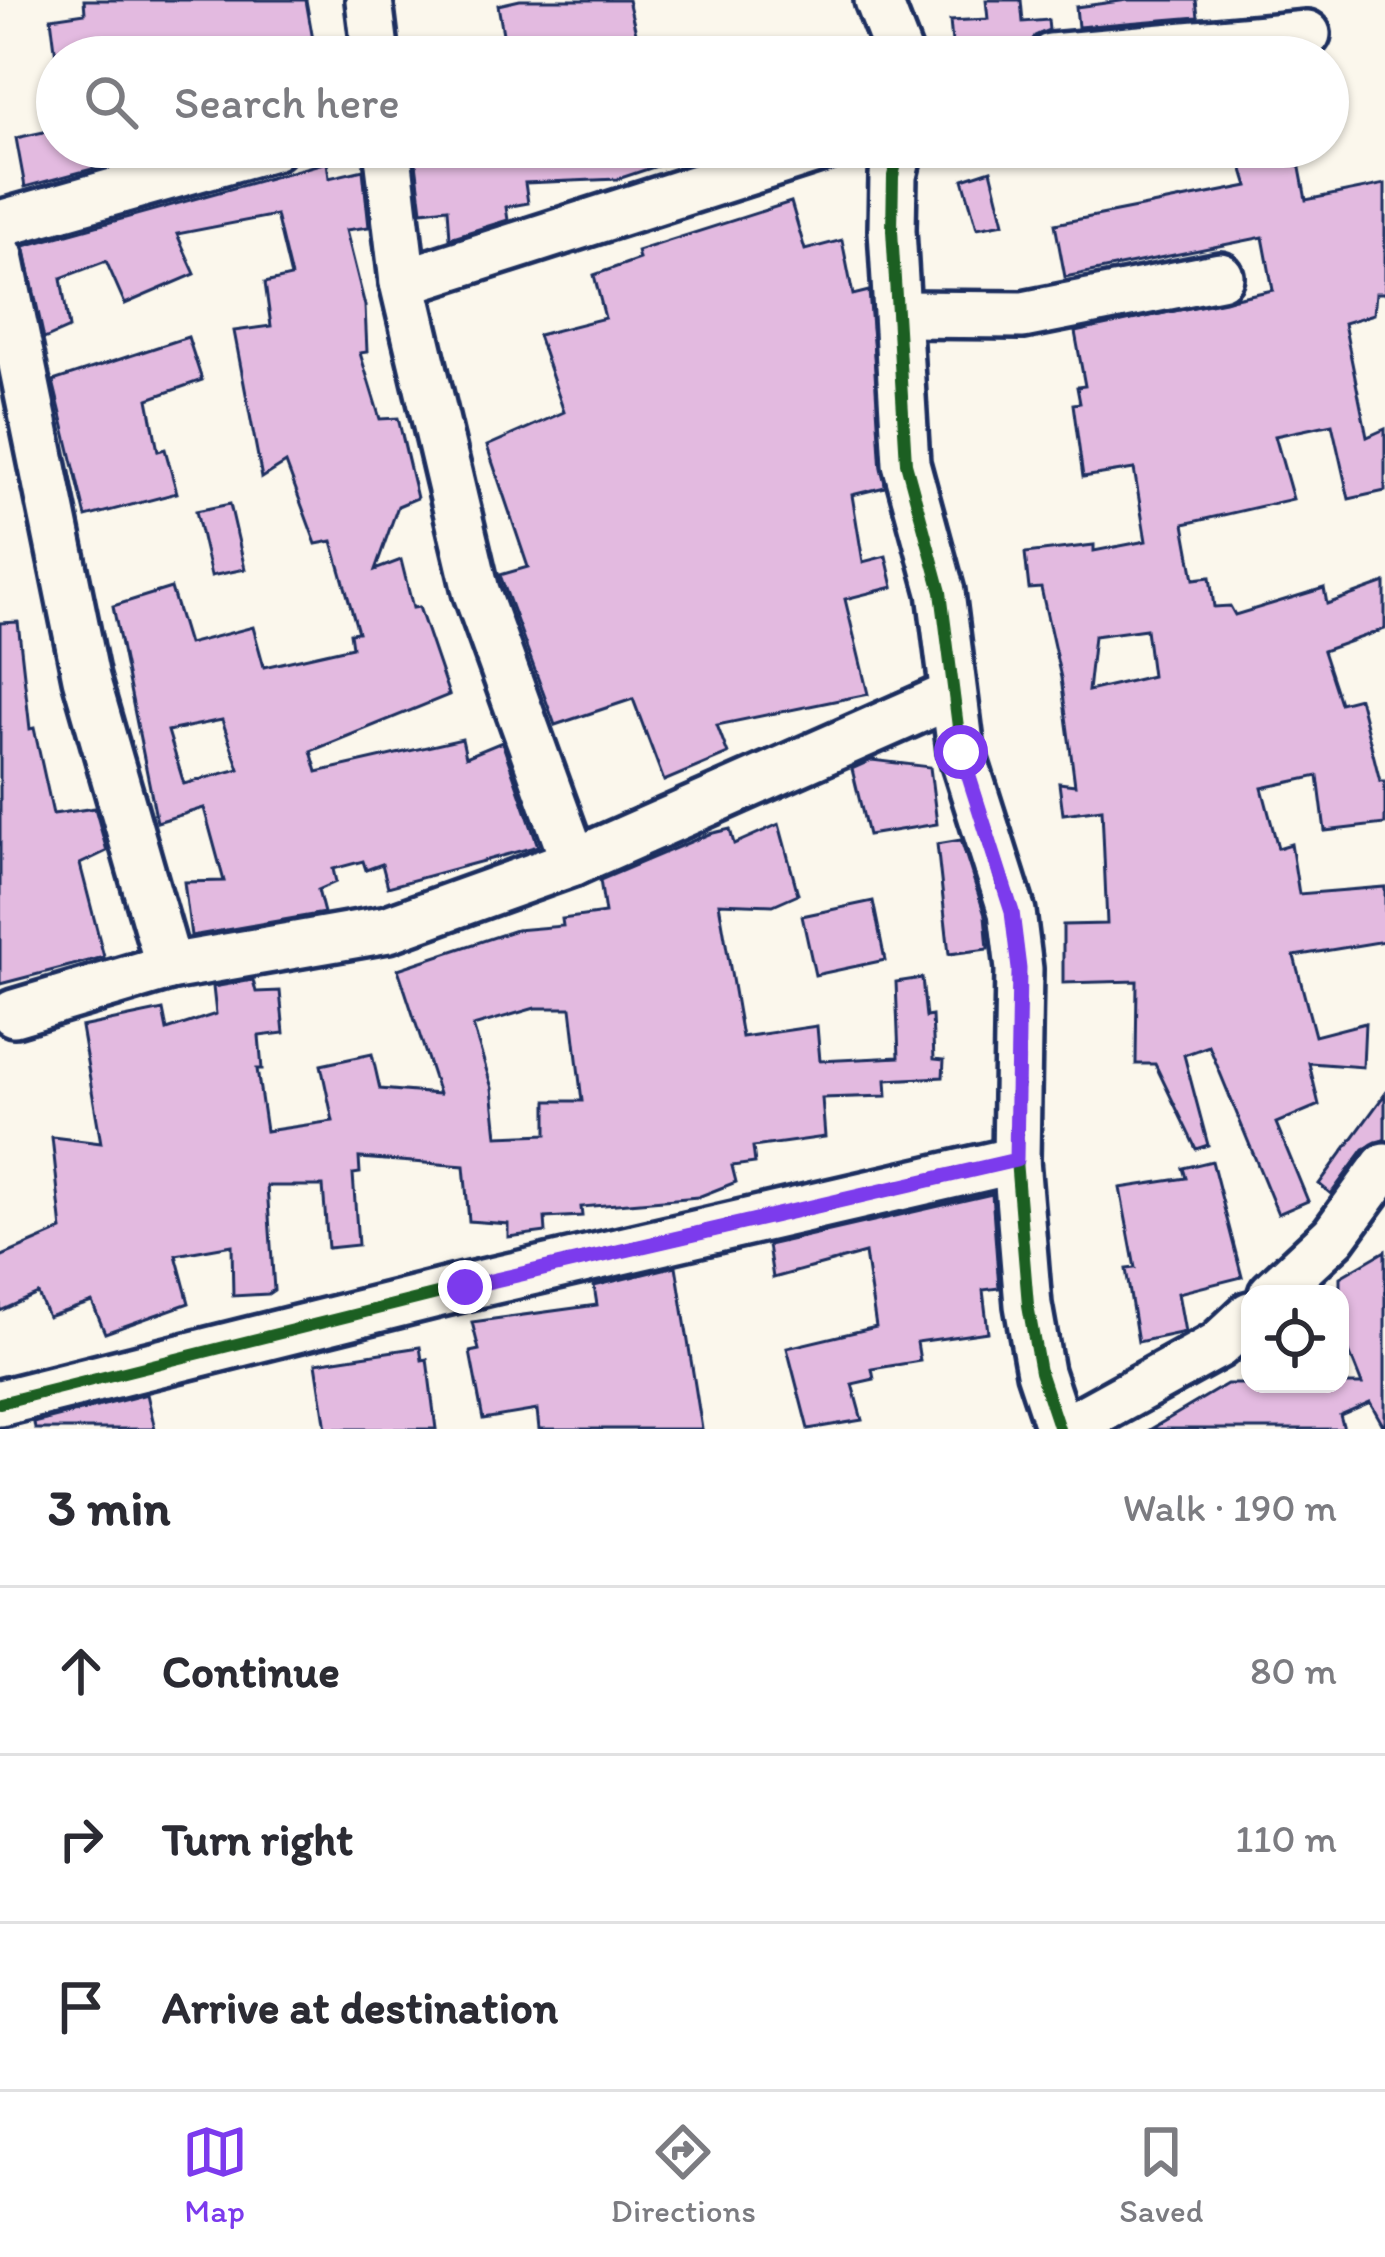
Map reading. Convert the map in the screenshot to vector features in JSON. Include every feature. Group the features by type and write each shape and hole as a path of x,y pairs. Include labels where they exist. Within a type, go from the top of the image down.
{"street":[{"path":"369,0 373,36"},
{"path":"878,0 892,36"},
{"path":"1285,36 1307,34"},
{"path":"0,224 199,168"},
{"path":"390,168 403,282 476,591 574,862"},
{"path":"403,282 759,168"},
{"path":"895,168 892,230 906,464 941,592 961,752 1012,912 1019,969 1016,1160 1028,1305 1040,1372 1063,1429 1218,1345 1241,1323"},
{"path":"0,256 86,678 169,967"},
{"path":"900,314 1023,315 1220,277"},
{"path":"14,1012 169,967 388,929 574,862 952,695"},
{"path":"0,1403 465,1287 1016,1160"},
{"path":"1281,1285 1334,1235 1385,1166"}],"building":[{"path":"84,0 306,0 312,36 53,36 51,18 85,13"},
{"path":"520,0 628,0 637,36 503,36 498,5"},
{"path":"986,0 1021,0 1023,22 1048,20 1049,30 1035,36 951,36 950,21 988,19"},
{"path":"1128,0 1196,0 1198,17 1078,27 1076,7"},
{"path":"36,134 36,168 96,168 25,187 16,138"},
{"path":"305,168 328,168 329,178 363,170 369,227 346,230 365,306 367,352 360,353 380,419 398,418 417,498 398,506 375,570 401,560 413,608 419,607 449,695 311,751 317,772 462,739 466,757 502,742 538,846 388,887 382,864 366,870 363,861 333,869 336,882 318,890 324,913 191,936 184,882 224,881 204,808 157,822 113,606 171,588 188,644 253,627 264,667 352,647 350,633 358,632 332,541 316,544 286,463 262,478 234,331 271,326 265,283 291,277 276,215 177,234 195,274 125,304 106,261 61,278 69,328 44,339 24,246","holes":["222,720 239,769 184,784 168,731"]},
{"path":"417,168 651,168 618,179 525,183 528,203 506,207 508,220 450,238 448,208 422,211"},
{"path":"1242,168 1300,168 1306,200 1385,184 1385,293 1376,293 1374,314 1344,323 1367,437 1385,429 1385,491 1349,499 1332,424 1275,436 1293,499 1184,524 1194,579 1210,577 1214,607 1230,606 1235,615 1324,588 1327,604 1385,583 1385,629 1323,651 1340,703 1359,698 1380,781 1385,781 1385,824 1325,831 1318,776 1262,788 1278,848 1291,844 1299,894 1385,887 1385,941 1294,956 1315,1036 1365,1023 1363,1067 1309,1063 1319,1105 1276,1123 1308,1201 1278,1214 1209,1046 1184,1055 1208,1145 1196,1149 1155,1064 1136,1064 1137,981 1063,983 1063,925 1107,924 1102,809 1063,814 1059,783 1075,785 1061,678 1041,588 1029,589 1025,553 1094,545 1094,551 1146,541 1134,469 1083,477 1073,404 1080,403 1077,387 1085,386 1075,332 1273,290 1263,237 1065,277 1055,224 1248,186","holes":["1146,629 1152,676 1088,691 1094,636"]},
{"path":"991,170 1004,223 977,228 963,179"},
{"path":"791,202 805,250 842,240 853,295 869,291 885,487 852,495 863,562 886,556 893,587 845,599 868,694 717,725 728,754 664,781 633,699 555,725 500,575 528,567 487,446 564,412 538,335 605,318 594,275 639,259 637,251"},
{"path":"188,337 202,380 148,399 158,451 165,449 177,493 86,517 53,381"},
{"path":"230,504 245,569 211,576 196,511"},
{"path":"18,622 30,729 34,728 53,814 95,808 107,851 80,864 104,957 0,984 0,623"},
{"path":"872,760 930,767 937,824 868,835 852,769"},
{"path":"779,824 798,894 773,905 719,903 742,1037 817,1026 820,1061 899,1057 896,982 922,978 926,1017 932,1016 934,1059 944,1060 943,1077 886,1080 887,1096 822,1098 825,1137 753,1147 755,1163 732,1166 736,1182 698,1197 581,1207 582,1216 545,1218 546,1232 508,1237 508,1224 469,1221 464,1166 359,1158 360,1173 353,1174 358,1245 328,1248 323,1186 267,1186 274,1290 268,1294 233,1296 232,1245 176,1255 189,1303 105,1333 92,1302 48,1317 38,1294 0,1311 0,1257 62,1230 52,1137 101,1143 81,1027 163,1010 167,1030 216,1014 213,987 253,980 256,992 280,991 284,1033 259,1036 262,1069 257,1069 266,1131 333,1121 321,1065 372,1054 380,1089 439,1094 398,969 516,930 563,926 562,919 605,913 600,880 709,834 730,829 734,844","holes":["535,1008 571,1008 582,1101 547,1101 547,1134 497,1136 492,1088 473,1026"]},
{"path":"961,840 985,915 988,949 949,954 937,844"},
{"path":"873,901 885,960 815,975 802,916"},
{"path":"1385,1094 1385,1139 1364,1149 1331,1194 1319,1184"},
{"path":"1212,1161 1242,1277 1178,1293 1185,1332 1138,1342 1126,1269 1135,1268 1120,1188 1186,1178 1183,1168"},
{"path":"992,1194 999,1288 983,1290 988,1332 917,1342 920,1361 872,1369 874,1379 852,1384 862,1420 808,1429 787,1348 876,1327 865,1253 773,1278 768,1245"},
{"path":"1385,1251 1385,1429 1370,1402 1340,1415 1344,1429 1151,1429 1227,1384 1241,1384 1241,1393 1349,1393 1349,1384 1362,1384 1349,1352 1349,1285 1340,1285 1340,1277"},
{"path":"676,1266 702,1429 539,1429 537,1410 483,1419 470,1352 479,1350 472,1322 597,1305 594,1286"},
{"path":"420,1347 422,1360 427,1359 436,1429 326,1429 316,1363"},
{"path":"147,1394 155,1429 35,1429 34,1423"}],"cycle path":[{"path":"895,168 892,230 906,463 941,592 961,751 1012,912 1019,969 1016,1160 1028,1305 1040,1372 1059,1429"},
{"path":"0,1403 465,1287 1016,1160"}],"route":[{"path":"465,1287 1016,1160 1019,969 1012,912 961,752"}]}
